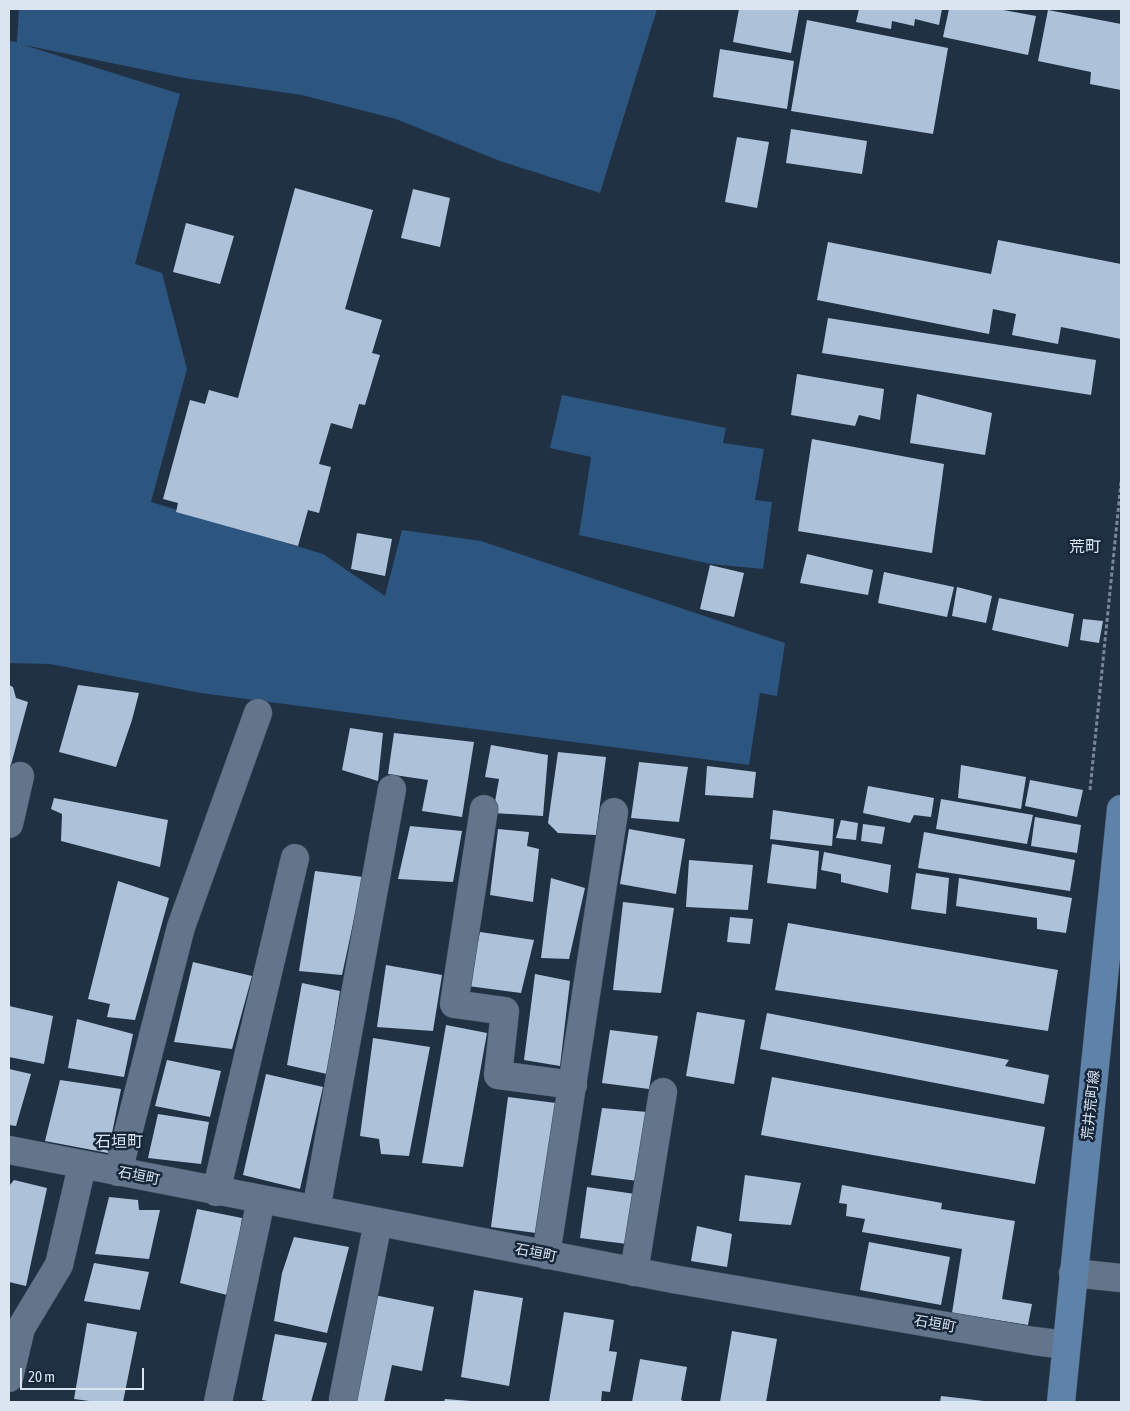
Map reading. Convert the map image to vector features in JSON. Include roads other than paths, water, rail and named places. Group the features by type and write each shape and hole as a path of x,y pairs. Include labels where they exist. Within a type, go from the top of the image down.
{"main road":[{"name":"荒井荒町線","path":"1061,1402 1121,809"}],"street":[{"path":"118,1172 181,927 258,713"},
{"path":"9,824 20,776"},
{"path":"316,1210 392,789"},
{"path":"484,808 454,1004 505,1011 498,1075 573,1085"},
{"path":"546,1255 614,812"},
{"path":"216,1192 295,858"},
{"path":"634,1272 663,1092"},
{"name":"石垣町","path":"9,1150 82,1166 634,1272 1066,1345"},
{"path":"9,1378 21,1328 58,1265 82,1166"},
{"path":"218,1402 261,1200"},
{"path":"343,1399 378,1222"},
{"path":"1073,1274 1121,1278"}],"district":[{"name":"荒町","path":"1085,547"},
{"name":"石垣町","path":"119,1142"}]}
